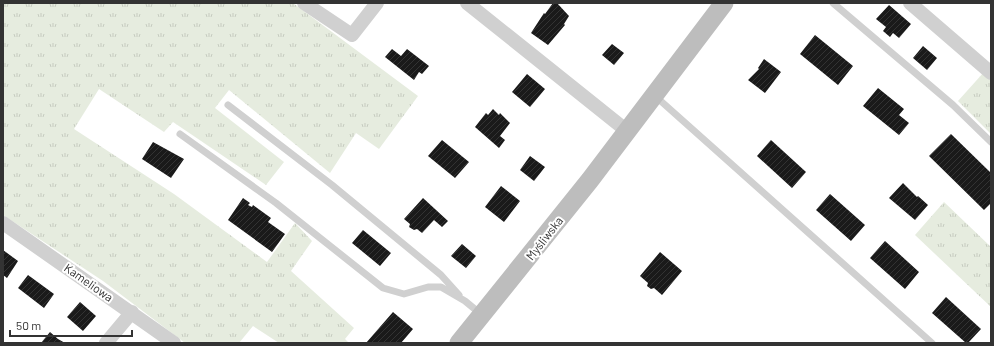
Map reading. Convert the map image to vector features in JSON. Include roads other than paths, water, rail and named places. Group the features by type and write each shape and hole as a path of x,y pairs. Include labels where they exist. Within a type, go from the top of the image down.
{"street":[{"path":"304,3 352,35 377,3"},
{"path":"467,3 627,131"},
{"name":"Myśliwska","path":"459,343 627,131 724,3"},
{"path":"910,3 991,73"},
{"name":"Kameliowa","path":"3,223 132,312 174,343"},
{"path":"106,343 132,312"}],"lane":[{"path":"834,3 941,95 991,142"},
{"path":"654,95 932,343"},
{"path":"228,105 332,185 441,275 465,301 482,315"},
{"path":"180,134 276,203 383,288 404,294 428,287 441,287 465,301"}]}
